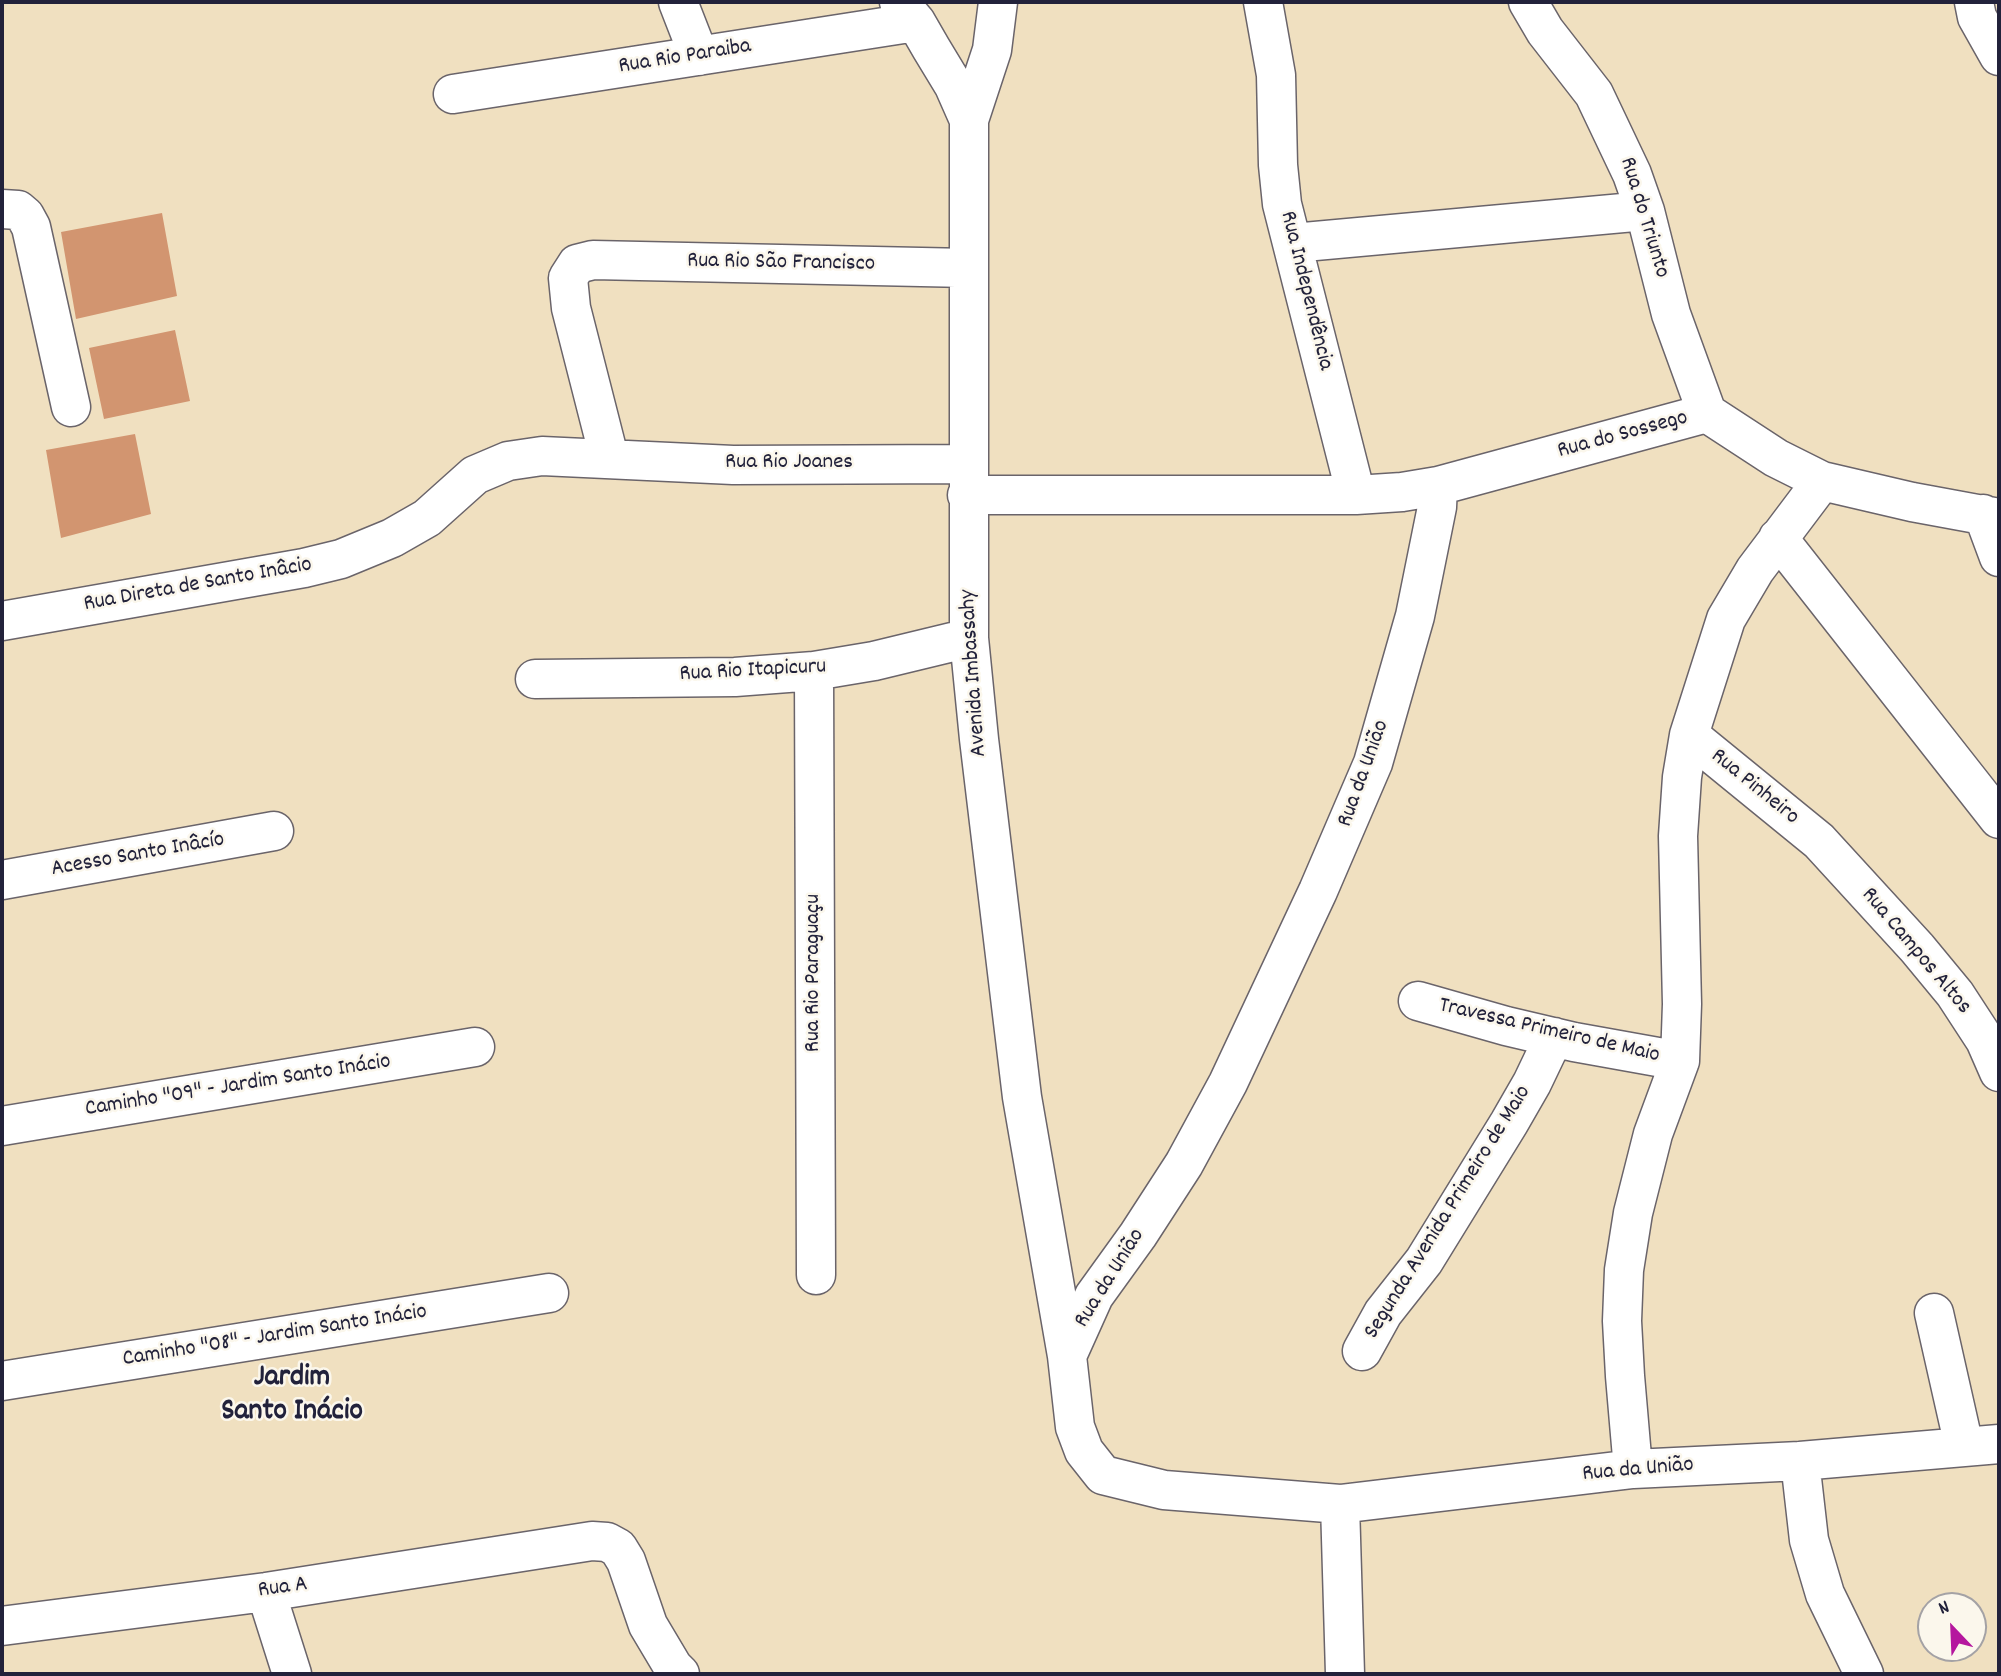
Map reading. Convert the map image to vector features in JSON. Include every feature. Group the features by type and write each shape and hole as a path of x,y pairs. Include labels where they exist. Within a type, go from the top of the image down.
{"street":[{"path":"678,2 699,56"},
{"path":"969,120 992,50 998,2"},
{"name":"Rua Independência","path":"1262,2 1276,75 1278,165 1282,204 1356,495"},
{"name":"Rua do Triunto","path":"1528,2 1545,31 1594,94 1632,174 1645,211 1671,313 1707,413"},
{"path":"1971,7 1999,55"},
{"name":"Rua Rio Paraiba","path":"453,94 699,56 908,12"},
{"name":"Avenida Imbassahy","path":"908,12 954,86 969,120 969,638 1023,1097 1067,1356"},
{"path":"2,209 18,210 31,227 71,407"},
{"path":"1293,243 1645,211"},
{"name":"Rua Rio São Francisco","path":"609,457 577,338 568,285 568,278 577,264 593,260 968,268"},
{"name":"Rua do Sossego","path":"1438,486 1707,413 1776,458 1822,481 1912,502 1991,516"},
{"name":"Rua Rio Joanes","path":"392,538 427,518 475,475 508,461 542,456 609,457 968,480 1356,495"},
{"path":"1633,1469 1623,1349 1624,1270 1633,1213 1653,1134 1680,1061 1682,1004 1678,836 1682,777 1689,735 1726,619 1755,569 1822,481"},
{"path":"1356,495 1438,486"},
{"name":"Rua da União","path":"1438,486 1437,507 1415,616 1368,776 1318,891 1228,1083 1184,1164 1094,1296 1067,1356 1075,1427 1084,1451 1104,1475 1164,1490 1340,1504 1633,1469 1800,1461 1981,1445"},
{"path":"1991,516 1999,557"},
{"name":"Rua Direta de Santo Inâcio","path":"2,621 304,568 341,559 392,538"},
{"path":"1778,538 1999,819"},
{"name":"Rua Rio Itapicuru","path":"535,679 736,677 814,671 874,661 969,638"},
{"name":"Rua Rio Paraguaçu","path":"814,671 816,1275"},
{"name":"Rua Pinheiro","path":"1689,735 1819,841"},
{"name":"Acesso Santo Inâcío","path":"2,880 274,831"},
{"name":"Rua Campos Altos","path":"1819,841 1917,948 1955,994 1985,1040 1999,1072"},
{"name":"Travessa Primeiro de Maio","path":"1418,1001 1554,1037 1680,1061"},
{"name":"Segunda Avenida Primeiro de Maio","path":"1362,1351 1383,1313 1424,1261 1509,1123 1554,1037"},
{"name":"Caminho \"09\" - Jardim Santo Inácio","path":"2,1126 475,1047"},
{"name":"Caminho \"08\" - Jardim Santo Inácio","path":"2,1381 549,1293"},
{"path":"1934,1313 1981,1445"},
{"path":"1800,1461 1809,1540 1825,1594 1864,1674"},
{"path":"1340,1504 1345,1674"},
{"name":"Rua A","path":"2,1626 266,1592 592,1541 607,1542 618,1548 648,1625 680,1674"},
{"path":"266,1592 292,1674"}],"building":[{"path":"162,213 177,296 76,319 61,232"},
{"path":"175,330 190,401 104,419 89,348"},
{"path":"135,434 151,514 61,538 46,450"}],"district":[{"name":"Jardim Santo Inácio","path":"292,1397"}]}
